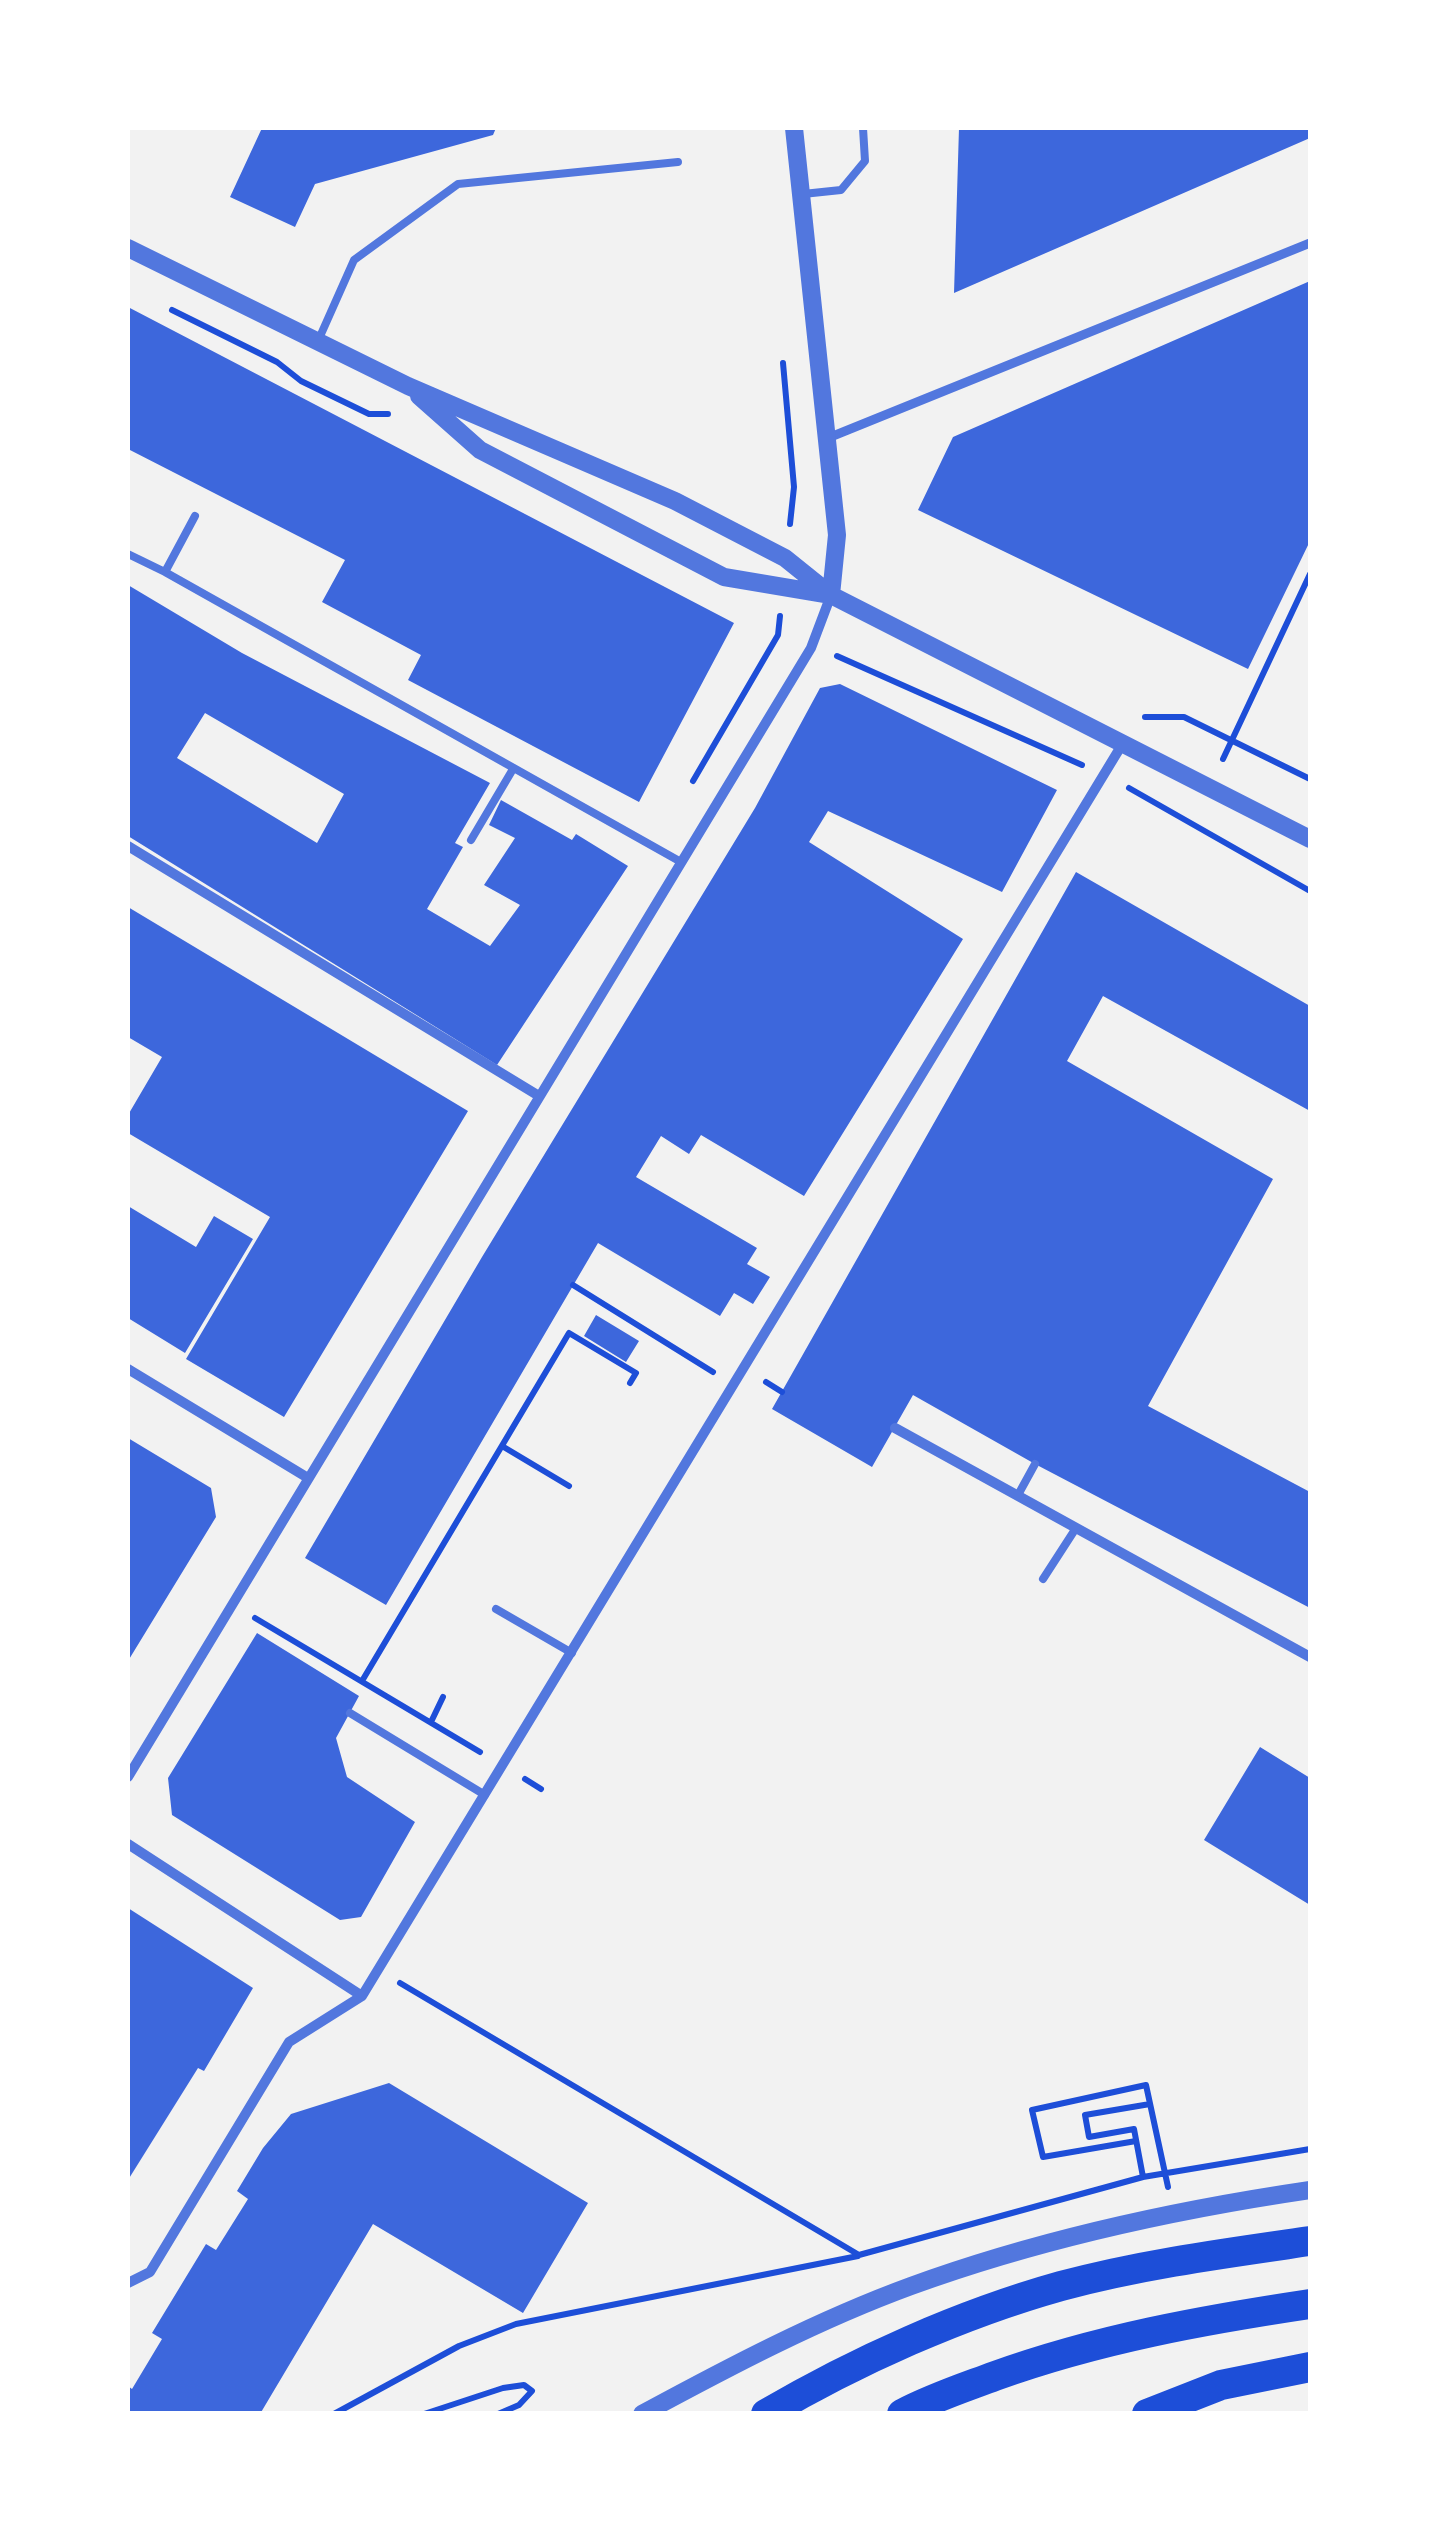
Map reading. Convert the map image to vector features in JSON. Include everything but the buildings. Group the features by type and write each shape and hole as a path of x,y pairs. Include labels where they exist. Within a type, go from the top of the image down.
{"highway":[{"path":"766,2414 930,2332 1060,2287 1310,2240"},
{"path":"902,2414 926,2401 1062,2352 1161,2328 1310,2304"},
{"path":"1147,2414 1221,2385 1310,2367"}],"street":[{"path":"128,1777 814,642 831,595 837,535 794,128"},
{"path":"828,438 1310,243"},
{"path":"128,248 408,386 676,501 785,558 831,595 1310,839"},
{"path":"408,386 480,450 724,577 831,595"},
{"path":"128,2283 150,2272 289,2042 362,1996 1123,743"},
{"path":"128,846 540,1096"},
{"path":"128,1369 308,1478"},
{"path":"894,1428 1310,1657"},
{"path":"128,1844 362,1996"},
{"path":"642,2414 757,2353 910,2287 1062,2238 1205,2206 1310,2190"}],"lane":[{"path":"801,194 841,190 865,161 863,128"},
{"path":"318,340 354,260 458,184 678,162"},
{"path":"165,572 195,516"},
{"path":"128,554 681,862"},
{"path":"471,840 513,769"},
{"path":"1018,1496 1035,1464"},
{"path":"1043,1580 1076,1528"},
{"path":"496,1609 572,1654"},
{"path":"350,1713 485,1795"}],"path":[{"path":"1209,787 1310,574"},
{"path":"779,621 846,661 1105,776 1310,891"},
{"path":"1074,718 1184,716 1310,779"},
{"path":"573,1285 735,1385"},
{"path":"362,1681 568,1333 636,1373 630,1383"},
{"path":"502,1446 569,1486"},
{"path":"232,1604 542,1788"},
{"path":"431,1722 443,1698"},
{"path":"378,1970 859,2256"},
{"path":"1136,2141 1043,2157 1032,2110 1146,2086"},
{"path":"1143,2177 1134,2129 1089,2137 1085,2115 1150,2104"},
{"path":"334,2414 458,2346 516,2324 859,2256 1143,2177 1310,2148"},
{"path":"424,2414 502,2388 524,2385 532,2391 519,2405 498,2414"}]}
